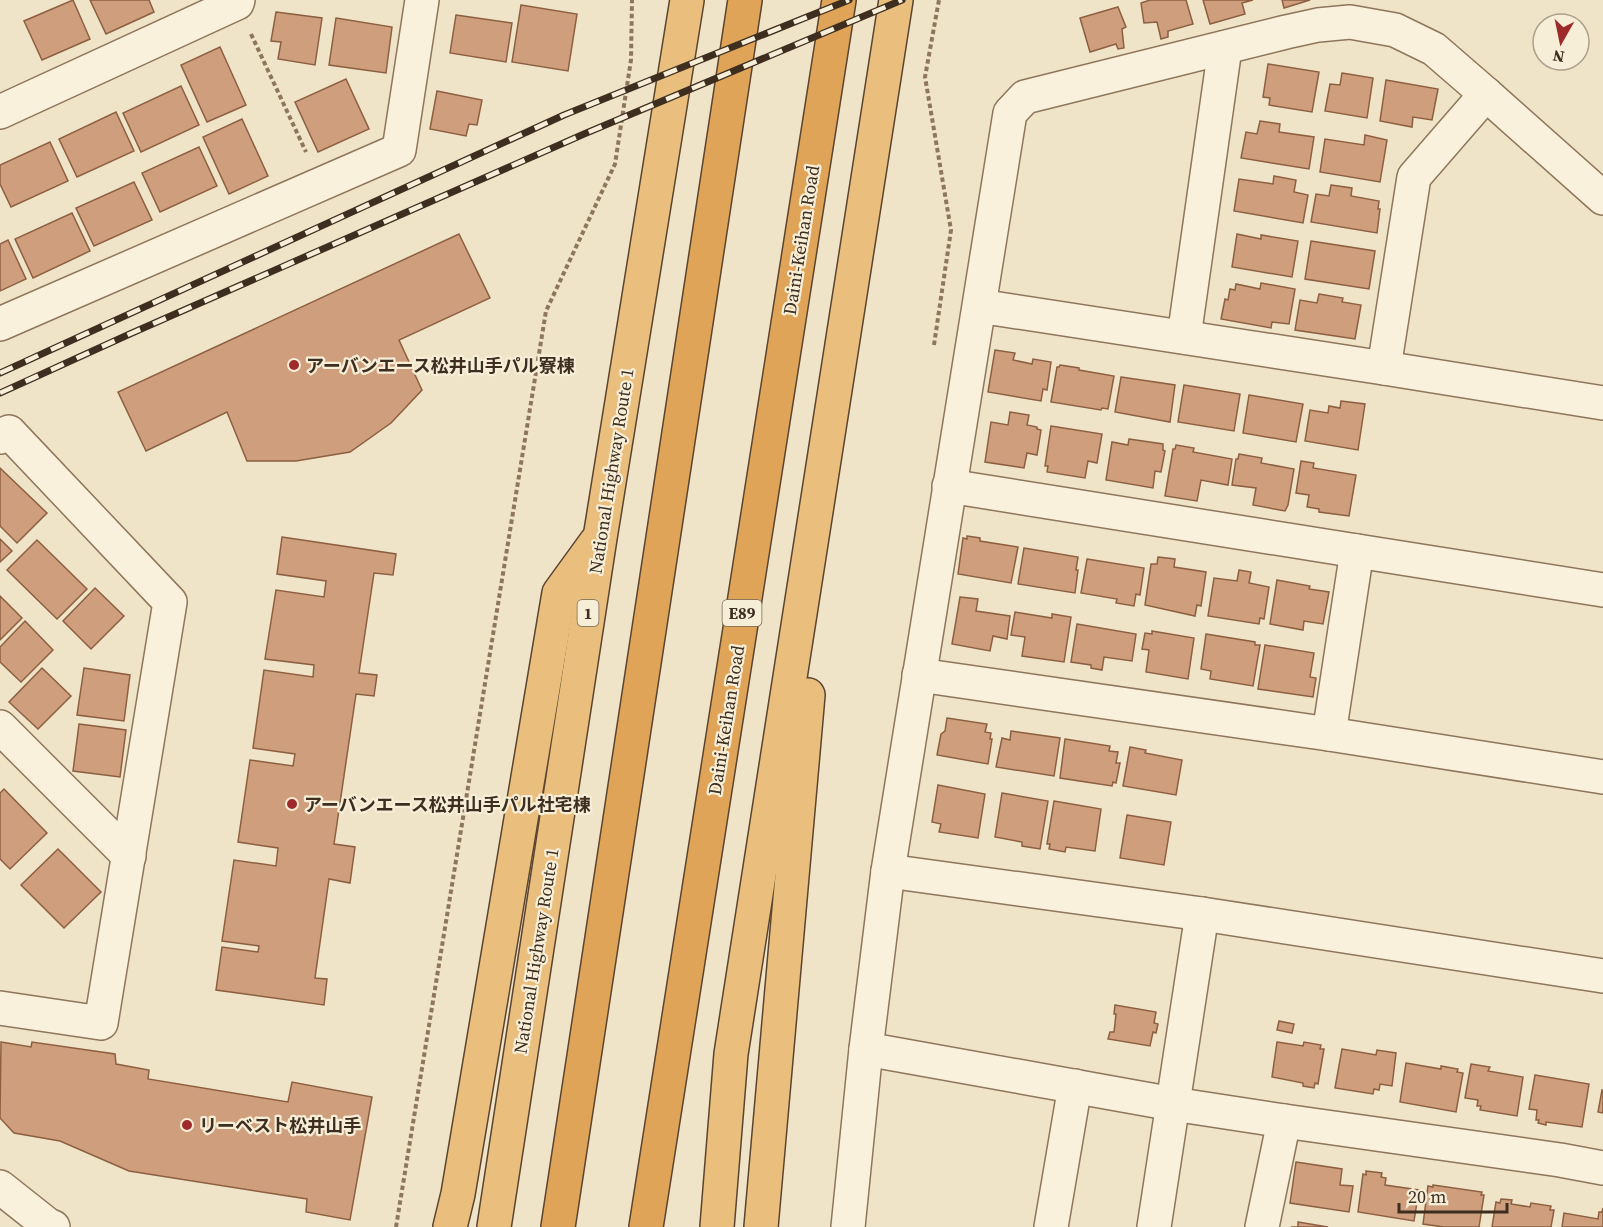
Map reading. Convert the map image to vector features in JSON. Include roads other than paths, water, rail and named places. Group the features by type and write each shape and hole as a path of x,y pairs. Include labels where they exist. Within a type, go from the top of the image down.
{"highway":[{"name":"National Highway Route 1","path":"494,1227 600,538 687,0"},
{"path":"558,1227 745,0"},
{"name":"Daini-Keihan Road","path":"646,1227 839,0"},
{"path":"717,1227 731,1054 896,0"},
{"name":"1","path":"450,1227 460,1182 559,593 600,538"},
{"path":"761,1227 810,676 812,543"},
{"path":"651,1227 654,1171"}],"street":[{"path":"0,324 399,150 422,0"},
{"path":"0,112 237,2"},
{"path":"848,1227 866,1049 888,871 1010,113 1025,97 1318,25 1350,22 1395,30 1434,49 1603,198"},
{"path":"1184,338 1225,48"},
{"path":"1384,368 1414,177 1486,94"},
{"path":"979,306 1603,403"},
{"path":"0,437 9,432 170,602 101,1023 0,1008"},
{"path":"949,486 1603,590"},
{"path":"1329,734 1358,551"},
{"path":"919,675 1329,734 1603,777"},
{"path":"0,727 129,856"},
{"path":"888,871 1202,914 1603,976"},
{"path":"1154,1227 1202,914"},
{"path":"866,1049 1173,1104 1603,1168"},
{"path":"1051,1227 1075,1086"},
{"path":"1262,1227 1284,1121"},
{"path":"0,1187 49,1226"}],"railway":[{"path":"0,373 564,115 849,0"},
{"path":"0,393 584,134 902,0"}],"place":[{"name":"アーバンエース松井山手パル寮棟","path":"294,365"},
{"name":"アーバンエース松井山手パル社宅棟","path":"292,804"},
{"name":"リーベスト松井山手","path":"187,1125"}]}
